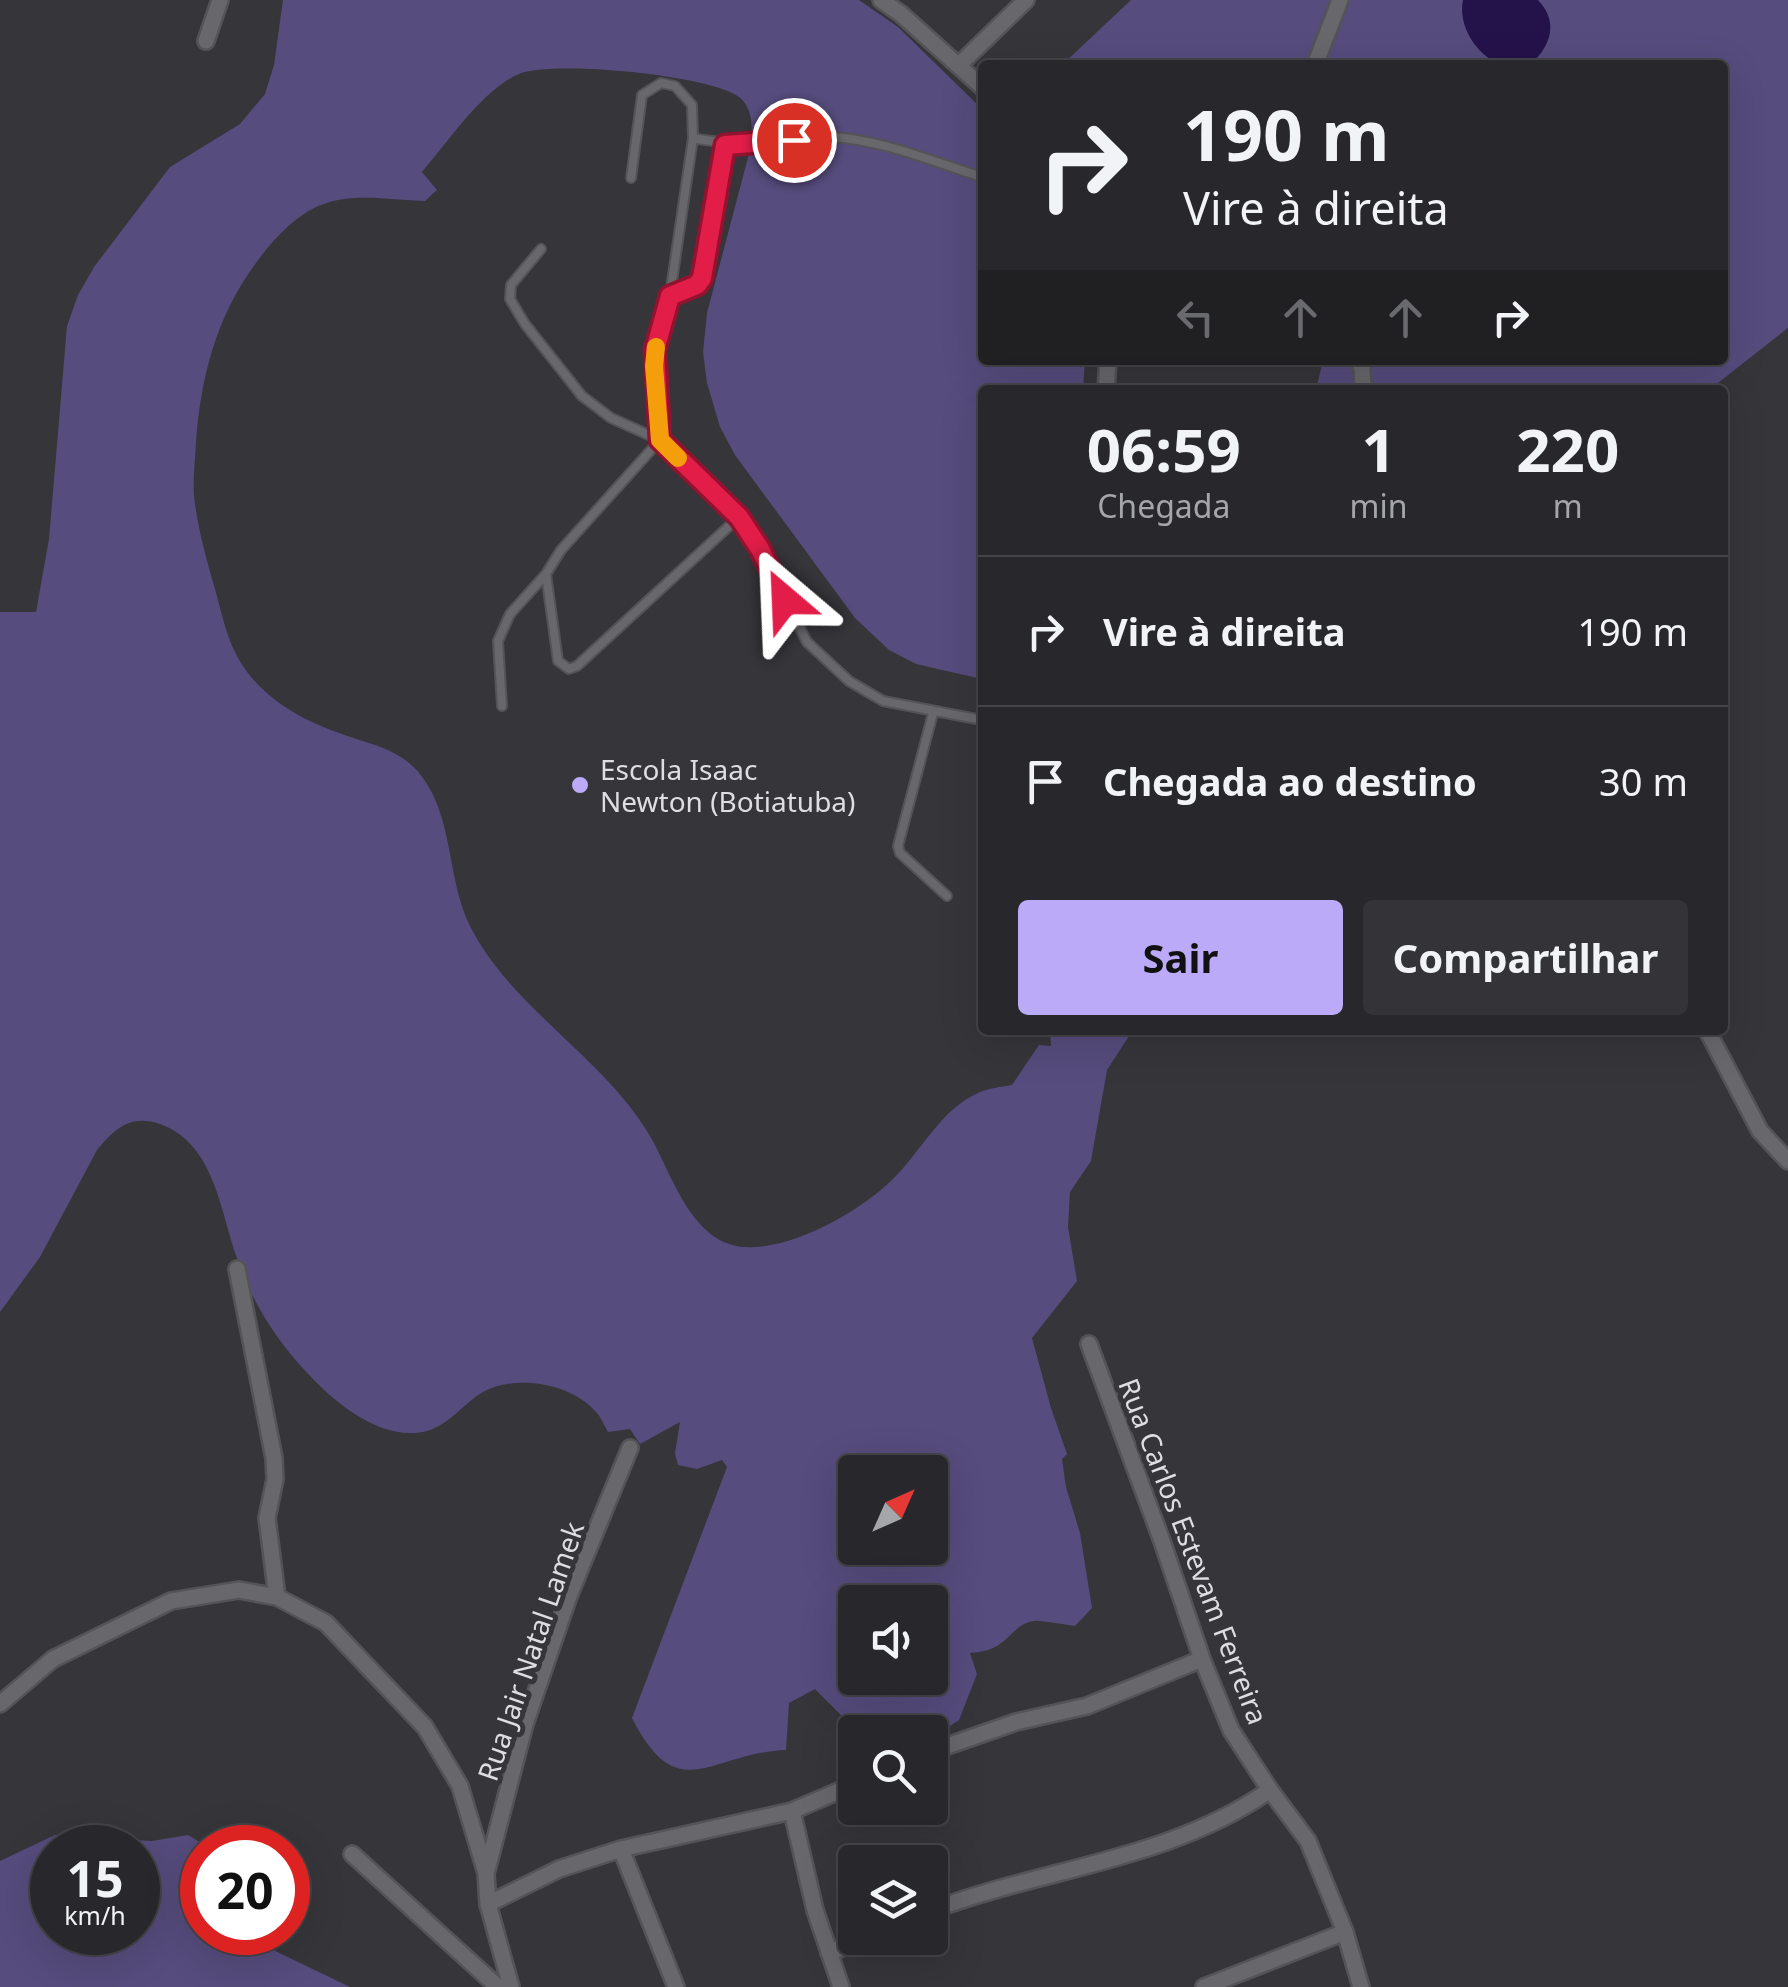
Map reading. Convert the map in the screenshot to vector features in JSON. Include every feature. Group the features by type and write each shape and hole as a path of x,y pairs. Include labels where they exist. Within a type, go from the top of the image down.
{"street":[{"path":"206,41 220,0"},
{"path":"881,0 978,83"},
{"path":"959,65 1026,0"},
{"path":"1317,60 1340,0"},
{"path":"1710,1035 1760,1131 1788,1161"},
{"path":"237,1269 274,1458 275,1479 267,1518 277,1596"},
{"name":"Rua Carlos Estevam Ferreira","path":"1089,1344 1202,1660 1231,1730 1308,1842 1345,1932 1361,1987"},
{"name":"Rua Jair Natal Lamek","path":"486,1873 525,1724 569,1596 630,1448"},
{"path":"0,1704 53,1659 171,1601 239,1590 277,1596 326,1623 425,1727 460,1786 486,1873 488,1904 511,1987"},
{"path":"948,1746 1016,1722 1087,1706 1202,1660"},
{"path":"948,1906 1178,1839 1242,1810 1270,1790"},
{"path":"488,1904 559,1870 621,1848 792,1811 838,1791"},
{"path":"792,1811 815,1910 842,1987"},
{"path":"621,1848 676,1987"},
{"path":"352,1854 498,1987"},
{"path":"1204,1987 1345,1932"},
{"path":"830,1953 838,1950"}],"lane":[{"path":"502,706 498,642 510,614 546,574 561,550 660,440 655,350 670,296 693,138 692,105 675,86 660,84 642,95 630,178"},
{"path":"693,138 725,145 829,137 861,140 978,176"},
{"path":"670,296 697,285 702,278 725,145"},
{"path":"541,249 511,285 510,298 525,324 582,396 611,418 660,440 739,517 808,642 849,681 883,701 978,719"},
{"path":"546,574 558,661 568,669 577,666 739,517"},
{"path":"933,712 898,846 900,854 947,896"}],"shaded area":[{"path":"283,0 859,0 898,27 978,105 978,365 1085,365 1083,385 978,385 978,678 916,664 889,650 855,618 735,455 720,427 703,352 707,313 751,146 751,120 739,97 697,82 595,69 519,74 492,91 422,172 437,190 425,201 333,201 293,222 262,255 221,326 198,418 194,481 203,547 225,627 241,663 261,687 297,714 388,750 419,772 442,817 463,909 487,955 531,1006 627,1103 647,1131 684,1202 709,1233 744,1247 783,1242 824,1227 892,1180 965,1100 986,1090 1012,1085 1039,1045 1051,1046 1050,1035 1130,1035 1107,1070 1091,1161 1070,1192 1068,1227 1077,1281 1032,1338 1067,1454 1062,1459 1066,1487 1080,1533 1092,1608 1075,1626 1025,1623 994,1648 970,1653 977,1674 959,1720 948,1727 948,1715 841,1715 815,1689 789,1703 786,1750 698,1769 681,1769 665,1762 649,1746 632,1718 727,1467 722,1460 697,1469 678,1465 675,1453 680,1422 640,1444 630,1429 608,1432 598,1414 585,1402 543,1384 511,1383 483,1392 427,1431 396,1432 365,1420 325,1391 276,1335 244,1276 204,1163 193,1147 160,1124 140,1121 124,1125 97,1150 40,1257 0,1312 0,612 36,612 49,539 67,326 78,295 94,267 170,167 240,124 265,94 274,65"},
{"path":"1131,0 1788,0 1788,328 1715,385 1317,385 1322,365 1728,365 1728,60 1067,60"},
{"path":"1463,0 1538,0 1549,17 1550,34 1534,60 1492,60 1475,45 1465,28"},
{"path":"180,1836 180,1955 283,1955 350,1987 0,1987 0,1861 30,1847 30,1955 160,1955 160,1840"}],"slow traffic":[{"path":"656,347 660,440 678,458"}],"place":[{"name":"Escola Isaac Newton (Botiatuba)","path":"580,785"}],"route":[{"path":"785,600 739,517 660,440 654,366 670,296 697,285 702,278 725,145 794,140"}]}
